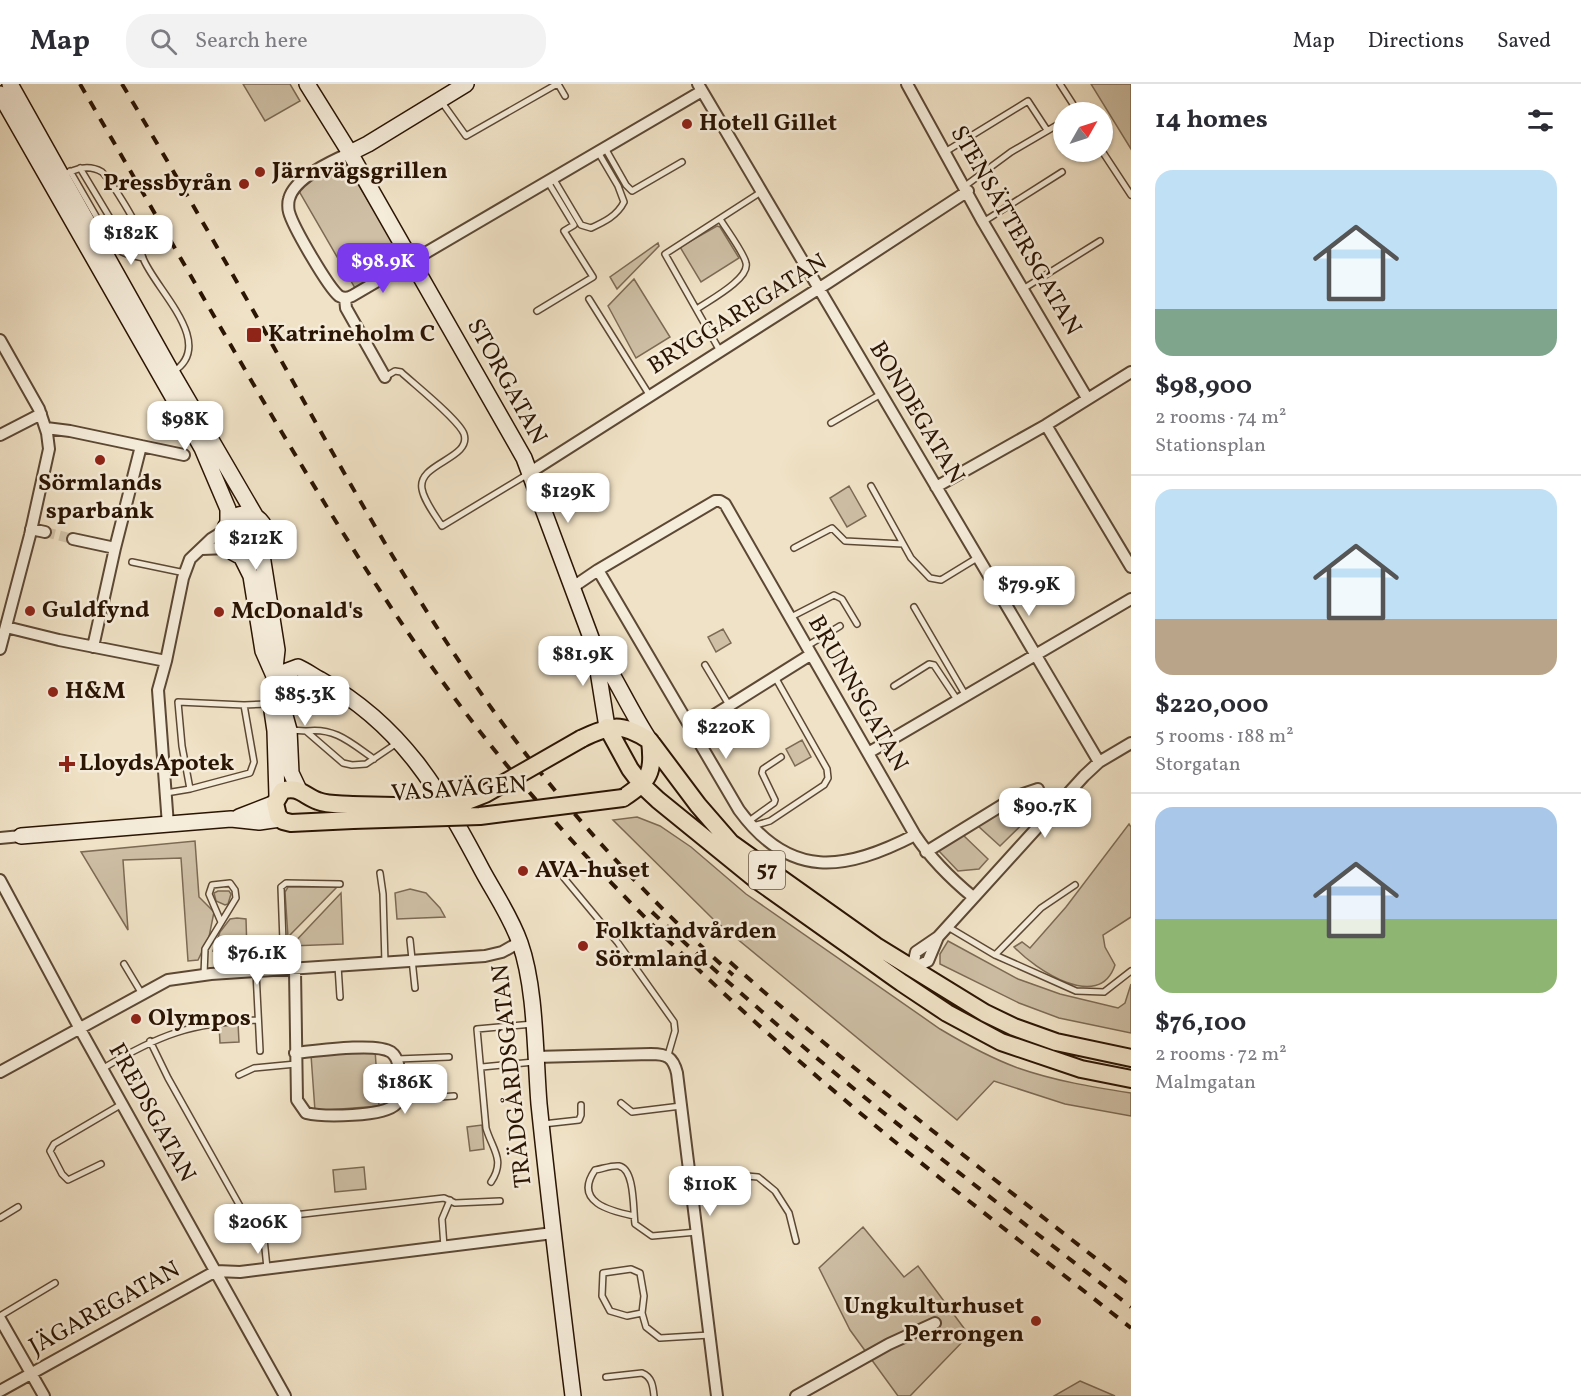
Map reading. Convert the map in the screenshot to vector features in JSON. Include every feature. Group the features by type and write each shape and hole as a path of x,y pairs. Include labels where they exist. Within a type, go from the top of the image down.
{"main road":[{"name":"VASAVÄGEN","path":"607,727 581,739 485,794 462,803 438,807 352,813 287,823 277,806 282,791 288,789 302,792 319,802 352,813 480,816 623,798"},
{"name":"57","path":"607,727 631,730 650,741 698,805 731,843 848,928 912,969 985,1013 1014,1027 1056,1042 1131,1058"},
{"path":"607,727 642,785"},
{"path":"623,798 642,785 649,774 650,741"},
{"name":"57","path":"642,785 754,878 947,1013 1001,1042 1081,1069 1131,1079"},
{"path":"298,822 309,809 308,800 302,792"},
{"path":"623,798 664,804"},
{"path":"902,983 912,969"}],"street":[{"path":"10,84 167,375 228,509 224,540 251,576 263,651 274,676 289,730 291,774 302,792"},
{"name":"STORGATAN","path":"308,84 350,153 524,459 593,643 607,727"},
{"path":"466,84 368,144 331,162 296,184 288,199 293,223 324,276 339,295 345,298 352,296 602,150 700,88"},
{"name":"STENSÄTTERSGATAN","path":"907,84 983,222 1087,398"},
{"name":"BONDEGATAN","path":"700,88 1099,762"},
{"path":"0,94 60,177"},
{"name":"BRYGGAREGATAN","path":"529,473 819,289 966,189"},
{"path":"345,298 346,308 385,377"},
{"path":"0,340 41,414 49,449 0,649"},
{"path":"936,487 1046,425 1131,372"},
{"path":"167,375 265,528 264,542 277,650 271,704 275,731 277,806"},
{"path":"0,435 41,414"},
{"path":"1046,425 1131,567"},
{"path":"46,428 184,455"},
{"path":"93,647 141,446"},
{"name":"BRUNNSGATAN","path":"598,570 715,501 725,504 915,835 926,852 952,880 973,897"},
{"path":"168,825 158,690 184,573 190,559 241,514 256,517"},
{"path":"31,529 45,532"},
{"path":"73,539 115,549"},
{"path":"202,549 251,556 264,542"},
{"path":"573,587 598,570 749,824 761,837 785,853 819,863 855,860 915,835"},
{"path":"868,753 1131,599"},
{"path":"6,627 166,661"},
{"name":"STORGATAN","path":"593,643 607,663 627,705 650,741"},
{"path":"692,729 775,677 808,651"},
{"name":"TRÄDGÅRDSGATAN","path":"274,676 299,684 320,680 362,706 399,741 424,770 450,812 520,942 531,994 541,1124 573,1396"},
{"path":"912,969 916,952 938,937 1099,762 1131,743"},
{"path":"926,852 1017,796 1038,789"},
{"name":"VASAVÄGEN","path":"0,838 231,819 277,806"},
{"name":"FREDSGATAN","path":"0,880 102,1069 285,1396"},
{"path":"0,1072 168,980 204,975 485,956 502,952 520,942"},
{"path":"290,970 297,1100 306,1113 318,1116 381,1112 395,1106 399,1100 400,1079 397,1059 391,1052 375,1047 296,1058"},
{"path":"535,1059 651,1054 668,1055 675,1064 717,1396"},
{"name":"JÄGAREGATAN","path":"0,1391 216,1271 240,1272 553,1233"},
{"path":"0,1317 44,1396"},
{"path":"796,1396 889,1344 935,1323"}],"lane":[{"path":"440,99 466,136 558,84 565,96"},
{"path":"1060,84 1072,102"},
{"path":"945,152 1028,101 1047,130"},
{"path":"966,189 1011,152 1053,127"},
{"path":"602,150 632,191 682,162"},
{"path":"550,180 581,225 591,228 605,221 620,211 624,202 602,150"},
{"path":"1109,162 1131,195"},
{"path":"94,167 107,177 138,230 142,258 118,250 60,177 80,168 94,167"},
{"path":"80,168 125,243 142,258 187,334 188,353 185,362 167,375"},
{"path":"983,222 1062,172"},
{"path":"537,311 592,277 564,231 574,225 550,180"},
{"path":"721,351 665,254 761,192"},
{"path":"697,309 746,272 746,263 720,219"},
{"path":"1023,289 1100,242"},
{"path":"589,299 650,396"},
{"path":"385,377 395,371 401,372 456,422 464,434 465,442 462,449 423,478 422,488 442,526 529,473"},
{"path":"831,423 880,394"},
{"path":"871,486 911,558 930,578 941,580 977,558"},
{"path":"794,548 832,528 846,541 903,544"},
{"path":"264,542 289,530"},
{"path":"132,562 184,573"},
{"path":"789,618 834,595 842,599 857,624"},
{"path":"914,607 962,699"},
{"path":"808,651 840,626"},
{"path":"894,686 929,664 934,665 962,699"},
{"path":"705,665 729,705"},
{"path":"749,824 770,820 824,785 828,778 827,769 775,677"},
{"path":"190,789 182,746 178,702 271,704"},
{"path":"166,793 250,773 254,762 244,705"},
{"path":"289,730 318,729 336,734 374,759"},
{"path":"306,731 346,764 360,766 399,741"},
{"path":"749,824 774,803 775,800 762,773 763,769 782,757"},
{"path":"380,873 385,963"},
{"path":"564,878 618,943 674,1022 675,1031 668,1055"},
{"path":"204,975 206,949 236,898 235,890 230,883 212,885 209,894 221,922"},
{"path":"290,970 281,887 286,883 340,884"},
{"path":"995,955 1041,908 1076,885"},
{"path":"947,926 995,955 1076,991 1104,992 1131,971"},
{"path":"410,940 415,988"},
{"path":"124,964 142,994"},
{"path":"338,966 340,997"},
{"path":"256,972 260,1051"},
{"path":"102,1069 150,1041 181,1030 215,1022 258,1020"},
{"path":"491,1182 498,1171 497,1153 489,1140 486,1128 477,1029 533,1024"},
{"path":"150,1041 168,1078 250,1224 263,1229"},
{"path":"397,1059 449,1057"},
{"path":"240,1075 254,1068 296,1058"},
{"path":"482,1067 535,1059"},
{"path":"399,1100 454,1096"},
{"path":"621,1103 632,1112 681,1106"},
{"path":"101,1164 68,1180 62,1174 50,1151 54,1144 122,1104"},
{"path":"541,1124 579,1120 581,1105"},
{"path":"634,1216 602,1208 592,1199 587,1187 595,1170 618,1166 624,1168 631,1177 636,1224 652,1236 697,1232"},
{"path":"691,1181 735,1175 758,1177 775,1191 789,1213 796,1241"},
{"path":"267,1268 263,1229 268,1218 444,1198 455,1203 500,1201"},
{"path":"444,1247 442,1219 450,1200"},
{"path":"0,1218 18,1207"},
{"path":"642,1313 627,1316 610,1311 602,1296 603,1273 631,1269 640,1273 644,1296 642,1313 646,1327 660,1338 710,1335"},
{"path":"0,1317 55,1283"},
{"path":"606,1377 642,1373 652,1382 654,1396"}],"shaded area":[{"path":"243,84 290,84 300,101 265,121"},
{"path":"1091,84 1131,84 1131,149 1113,120 1113,102 1102,102"},
{"path":"344,161 404,260 355,288 299,191 312,177"},
{"path":"717,226 720,227 739,258 701,282 680,247"},
{"path":"658,243 659,246 617,289 610,277"},
{"path":"634,279 670,337 636,358 608,306"},
{"path":"849,486 866,516 847,527 830,498"},
{"path":"723,629 731,643 716,652 708,637"},
{"path":"802,740 811,757 795,766 786,749"},
{"path":"1034,796 1045,802 1000,846 977,825 1020,798"},
{"path":"637,817 660,826 691,847 746,894 940,1029 998,1060 1032,1073 1131,1093 1131,1116 1065,1104 994,1081 957,1120 713,919 613,820"},
{"path":"1129,824 1131,827 1131,917 1103,935 1105,947 1115,965 1107,979 1095,986 1066,982 1036,966 1014,947 1022,942 1030,948 1066,907"},
{"path":"963,835 988,859 979,869 958,871 938,850 945,843"},
{"path":"195,841 199,897 214,912 209,937 198,960 188,961 181,858 123,860 128,930 81,852"},
{"path":"288,887 337,887 288,937 285,892"},
{"path":"410,889 426,893 445,917 397,919 395,893"},
{"path":"229,891 231,894 228,904 216,901 214,893"},
{"path":"341,893 343,944 291,946"},
{"path":"230,919 246,919 247,951 213,951 220,932"},
{"path":"948,941 1018,979 1060,994 1118,1008 1125,1003 1131,984 1131,1033 1059,1018 1019,1003 940,964 940,954"},
{"path":"238,1023 239,1042 220,1043 219,1025"},
{"path":"375,1050 379,1106 315,1111 311,1055"},
{"path":"482,1125 484,1149 470,1151 467,1127"},
{"path":"364,1167 366,1189 335,1192 333,1170"},
{"path":"863,1227 904,1277 918,1266 969,1335 910,1396 898,1396 850,1330 819,1268"},
{"path":"1080,1381 1115,1396 1054,1396"}],"tunnel":[{"path":"45,532 73,539"}],"railway":[{"path":"80,84 262,399 346,537 404,627 500,757 620,892 750,1017 911,1155 1131,1328"},
{"path":"122,84 378,532 464,669 521,748 577,817 668,915 733,975"},
{"path":"652,912 709,965 826,1066 1131,1307"},
{"path":"730,962 878,1087 1131,1286"}],"place":[{"name":"Hotell Gillet","path":"687,124"},
{"name":"Järnvägsgrillen","path":"260,172"},
{"name":"Pressbyrån","path":"244,184"},
{"name":"Katrineholm C","path":"254,335"},
{"name":"Sörmlands sparbank","path":"100,460"},
{"name":"Guldfynd","path":"30,611"},
{"name":"McDonald's","path":"219,612"},
{"name":"H&M","path":"53,692"},
{"name":"LloydsApotek","path":"67,764"},
{"name":"AVA-huset","path":"523,871"},
{"name":"Folktandvården Sörmland","path":"583,946"},
{"name":"Olympos","path":"136,1019"},
{"name":"Ungkulturhuset Perrongen","path":"1036,1321"}]}
